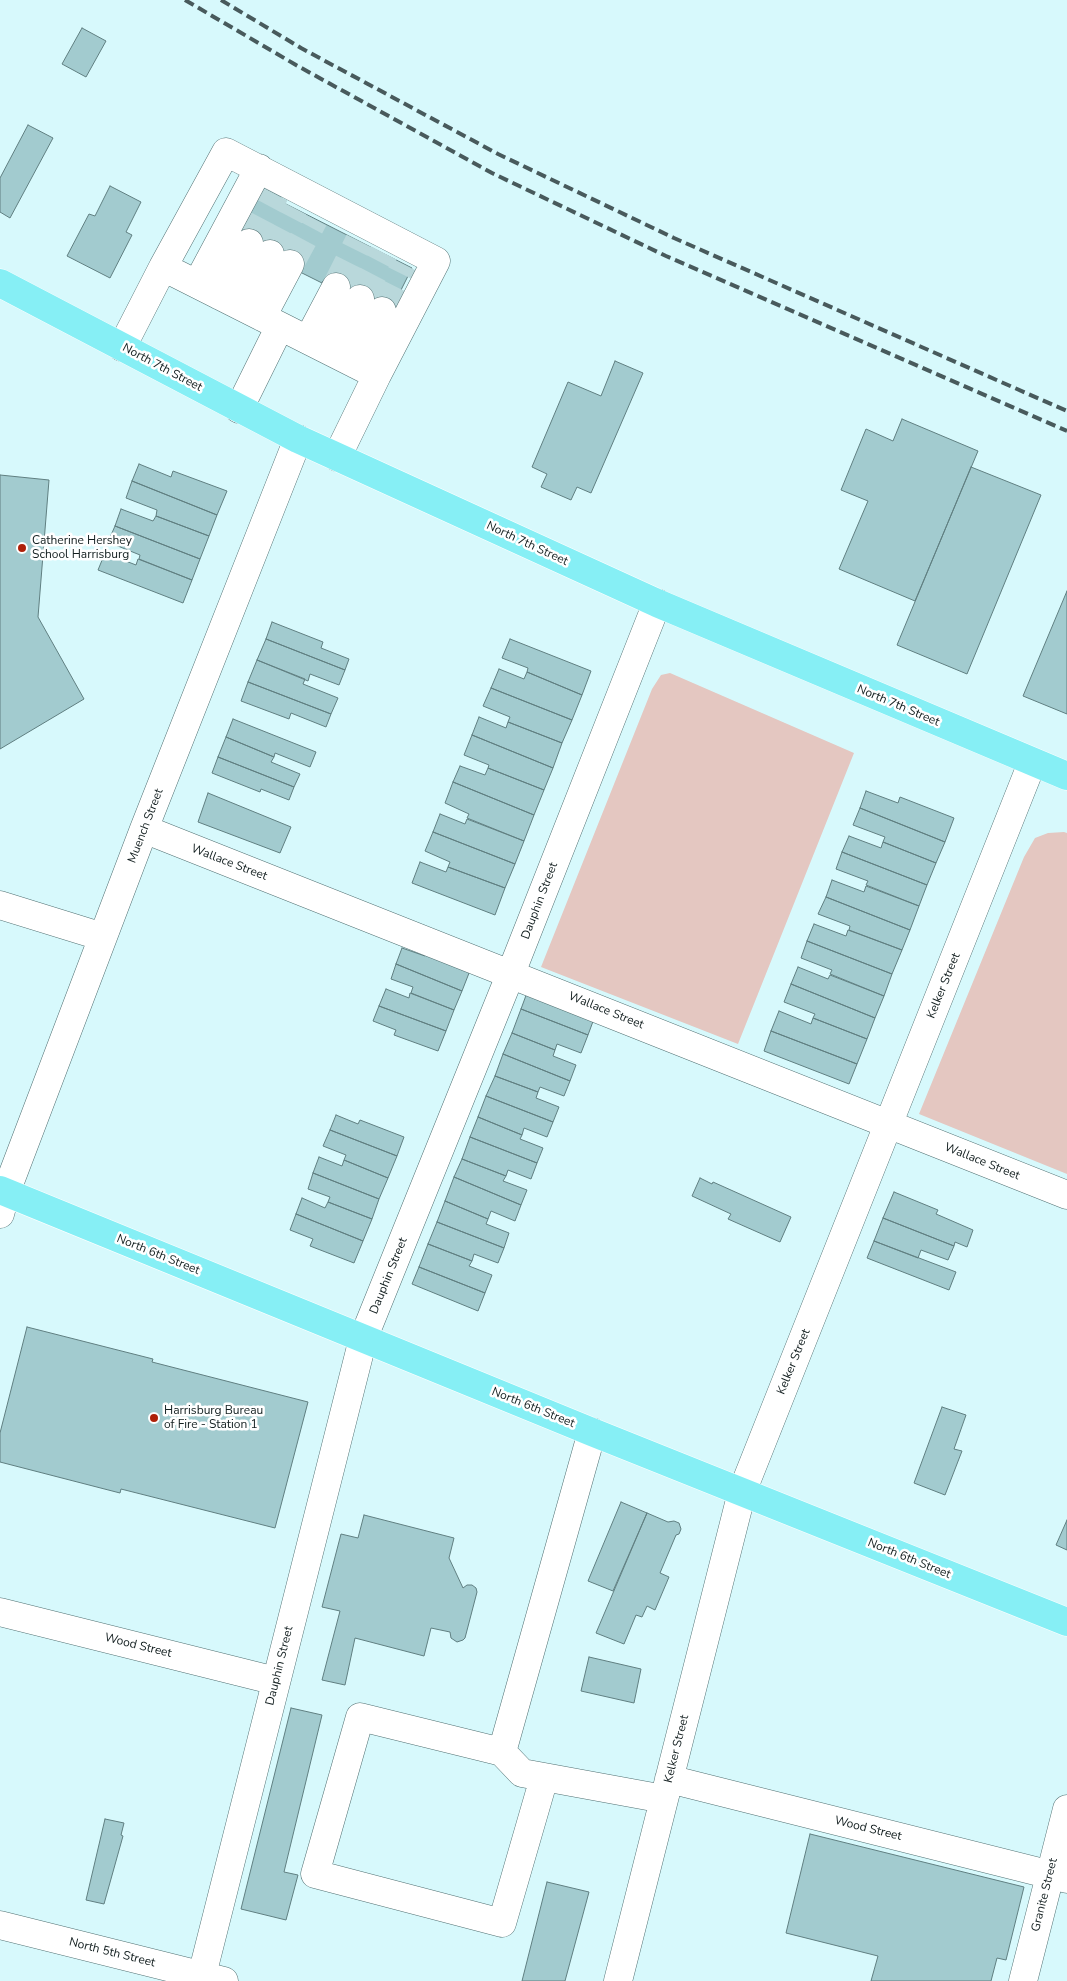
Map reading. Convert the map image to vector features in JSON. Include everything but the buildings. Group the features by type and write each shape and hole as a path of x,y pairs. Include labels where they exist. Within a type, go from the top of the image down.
{"main road":[{"name":"North 7th Street","path":"0,283 298,439 656,603 1032,763 1067,776"},
{"name":"North 6th Street","path":"2,1199 363,1339 1067,1622"}],"street":[{"path":"122,347 226,152 293,195 363,233 398,251 436,261 343,358"},
{"path":"239,409 240,306 293,195"},
{"path":"240,306 270,253 240,306"},
{"path":"163,267 343,358"},
{"path":"336,287 343,358 337,457"},
{"path":"343,358 371,305"},
{"name":"Muench Street","path":"2,1199 144,829 298,439"},
{"name":"Dauphin Street","path":"213,1978 276,1681 363,1339 511,974 656,603"},
{"name":"Kelker Street","path":"618,1981 742,1492 1032,763"},
{"name":"Wallace Street","path":"144,829 1067,1195"},
{"path":"0,905 103,937"},
{"path":"544,1778 502,1923 315,1874 360,1718 502,1752 592,1432"},
{"name":"Wood Street","path":"0,1612 276,1681"},
{"name":"Wood Street","path":"502,1752 522,1773 544,1778 666,1789 1059,1877"},
{"name":"Granite Street","path":"1023,1981 1059,1877 1067,1809"},
{"name":"North 5th Street","path":"0,1925 213,1978"}],"shaded area":[{"path":"670,673 854,753 738,1044 541,967 652,689 661,675"},
{"path":"1048,833 1067,833 1067,1174 919,1114 1024,857 1035,838"}],"tunnel":[{"path":"249,243 275,194"},
{"path":"270,254 294,208"},
{"path":"290,264 314,219"},
{"path":"336,287 359,241"},
{"path":"360,299 384,253"},
{"path":"382,311 405,265"}],"railway":[{"path":"185,0 296,65 492,173 666,256 1067,431"},
{"path":"221,0 301,48 498,154 674,238 1067,411"}],"place":[{"name":"Catherine Hershey School Harrisburg","path":"22,548"},
{"name":"Harrisburg Bureau of Fire - Station 1","path":"154,1418"}]}
